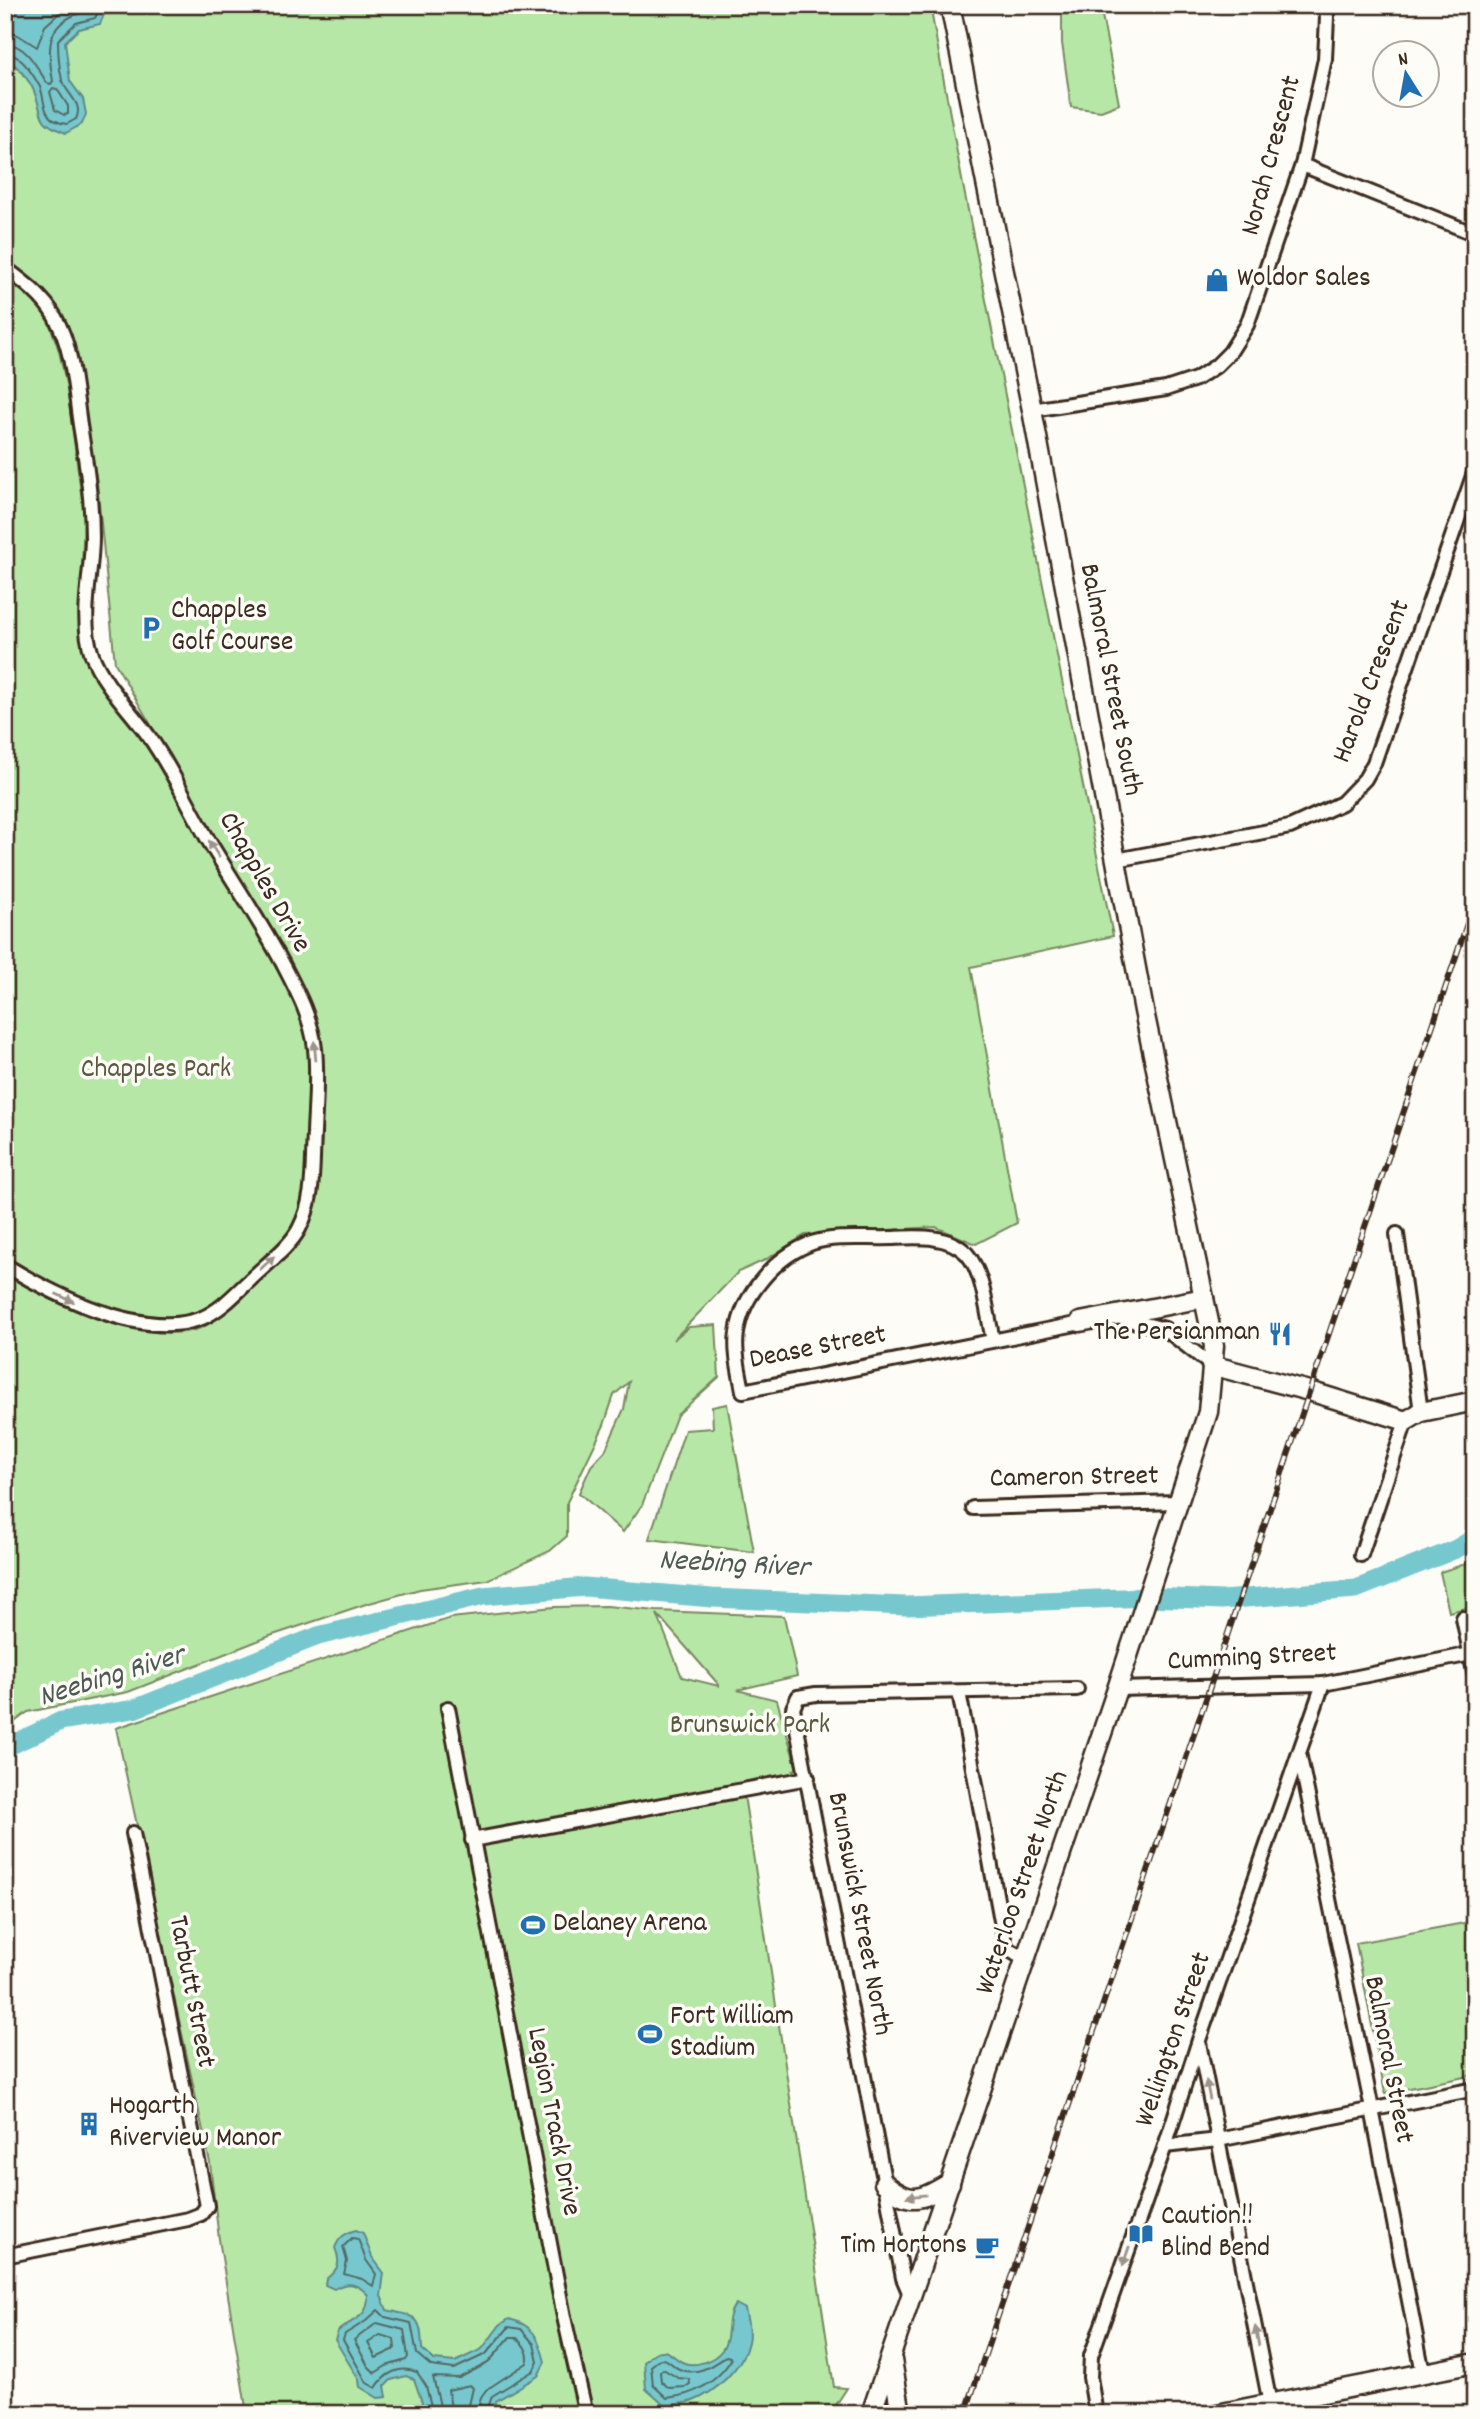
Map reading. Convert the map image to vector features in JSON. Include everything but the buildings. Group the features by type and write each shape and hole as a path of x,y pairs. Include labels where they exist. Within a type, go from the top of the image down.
{"main road":[{"name":"Balmoral Street South","path":"950,5 1032,410 1144,1011 1214,1346 1211,1365"},
{"path":"1080,1322 1204,1298"},
{"path":"1211,1365 1414,1417 1475,1401"},
{"name":"Waterloo Street North","path":"871,2414 1026,1960 1208,1412 1211,1365"},
{"path":"884,2183 900,2196 911,2199 933,2193 950,2183"},
{"path":"859,2414 891,2354"},
{"path":"891,2354 901,2414"},
{"path":"1217,2414 1271,2408 1475,2363"}],"street":[{"name":"Norah Crescent","path":"1032,410 1166,389 1196,379 1216,366 1230,352 1247,324 1302,165 1325,59 1325,5"},
{"path":"1302,165 1475,234"},
{"name":"Chapples Drive","path":"5,268 46,304 56,319 66,347 91,500 92,540 87,634 92,654 99,670 156,746 296,989 311,1028 315,1048 316,1086 312,1182 300,1228 249,1280 210,1314 180,1324 126,1318 67,1300 5,1265"},
{"name":"Harold Crescent","path":"1116,860 1290,827 1342,803 1365,779 1374,763 1475,470"},
{"path":"1361,1555 1414,1417 1397,1234"},
{"name":"Dease Street","path":"993,1340 978,1274 959,1246 934,1238 843,1239 814,1243 788,1256 769,1272 754,1290 743,1312 737,1332 737,1353 743,1391 993,1340 1080,1322 1125,1318 1166,1329 1211,1365"},
{"name":"Cameron Street","path":"973,1508 1177,1502"},
{"path":"1462,1618 1475,1676"},
{"name":"Cumming Street","path":"1117,1689 1323,1684 1471,1654"},
{"name":"Wellington Street","path":"1096,2414 1090,2377 1091,2357 1323,1684"},
{"path":"1026,1960 1006,1948 959,1692 1077,1689"},
{"name":"Brunswick Street North","path":"911,2297 903,2278 793,1708 798,1697 816,1694 959,1692"},
{"name":"Legion Track Drive","path":"448,1708 564,2317 586,2414"},
{"name":"Balmoral Street","path":"1300,1756 1373,2109 1423,2373"},
{"path":"472,1840 808,1778"},
{"name":"Tarbutt Street","path":"5,2256 188,2219 201,2214 207,2206 133,1833"},
{"path":"1199,2040 1271,2408"},
{"path":"1165,2146 1218,2140 1475,2089"}],"green space":[{"name":"Chapples Golf Course","path":"5,5 930,5 962,180 1113,936 971,967 1017,1223 976,1244 936,1227 805,1235 765,1260 738,1272 673,1340 689,1327 716,1325 719,1377 677,1415 642,1505 623,1532 579,1493 591,1466 605,1451 624,1409 629,1382 614,1395 604,1425 567,1502 567,1536 550,1551 487,1580 420,1589 270,1636 128,1692 28,1712 5,1729 5,1272 71,1308 122,1326 172,1333 195,1330 213,1321 251,1289 294,1245 308,1226 320,1166 322,1051 318,1031 290,965 115,663 97,483 74,349 54,302 5,260"},
{"path":"1062,5 1100,5 1119,104 1101,111 1071,107 1062,43"},
{"name":"Chapples Park","path":"5,276 37,303 48,319 59,351 67,388 84,515 80,624 84,654 137,729 162,770 283,978 299,1010 307,1035 309,1056 306,1181 296,1223 251,1273 217,1301 192,1316 170,1318 122,1311 89,1302 22,1268 5,1265"},
{"path":"727,1404 754,1552 649,1539 685,1430 713,1428 712,1407"},
{"path":"1475,1561 1475,1606 1449,1612 1440,1572"},
{"name":"Brunswick Park","path":"607,1606 656,1611 784,1616 797,1676 737,1690 777,1700 797,1769 793,1770 794,1774 742,1782 834,2387 847,2388 836,2405 836,2414 247,2414 219,2239 210,2163 116,1728 451,1618 554,1607","holes":["657,1614 719,1685 682,1677"]},
{"path":"1475,1921 1475,2075 1385,2093 1356,1943"}],"water":[{"path":"8,5 108,5 100,24 79,29 65,42 70,81 83,99 86,114 82,124 66,133 45,122 31,86 5,56 5,10"},
{"path":"356,2230 363,2233 372,2257 384,2273 381,2296 387,2310 415,2319 420,2330 422,2349 434,2360 455,2362 482,2349 500,2325 509,2319 530,2329 538,2339 545,2362 538,2376 496,2401 492,2414 426,2414 414,2379 406,2376 391,2380 385,2386 387,2397 378,2398 360,2387 359,2380 335,2340 338,2331 366,2309 368,2295 352,2284 334,2289 325,2285 326,2279 338,2265 335,2248 337,2244 343,2236"},
{"path":"736,2304 745,2309 749,2334 741,2360 711,2392 690,2402 665,2406 646,2389 644,2362 661,2351 668,2352 687,2364 698,2364 714,2357 725,2345 730,2314"}],"waterway":[{"name":"Neebing River","path":"5,1748 61,1721 134,1709 318,1636 483,1596 585,1587 712,1598 906,1606 1150,1597 1222,1600 1356,1589 1456,1549 1475,1538"}],"railway":[{"path":"965,2414 1475,900"}],"place":[{"name":"Woldor Sales","path":"1217,280"},
{"name":"Chapples Golf Course","path":"151,628"},
{"name":"The Persianman","path":"1280,1334"},
{"name":"Delaney Arena","path":"533,1925"},
{"name":"Fort William Stadium","path":"650,2034"},
{"name":"Hogarth Riverview Manor","path":"89,2124"},
{"name":"Caution!! Blind Bend","path":"1141,2234"},
{"name":"Tim Hortons","path":"987,2247"}]}
